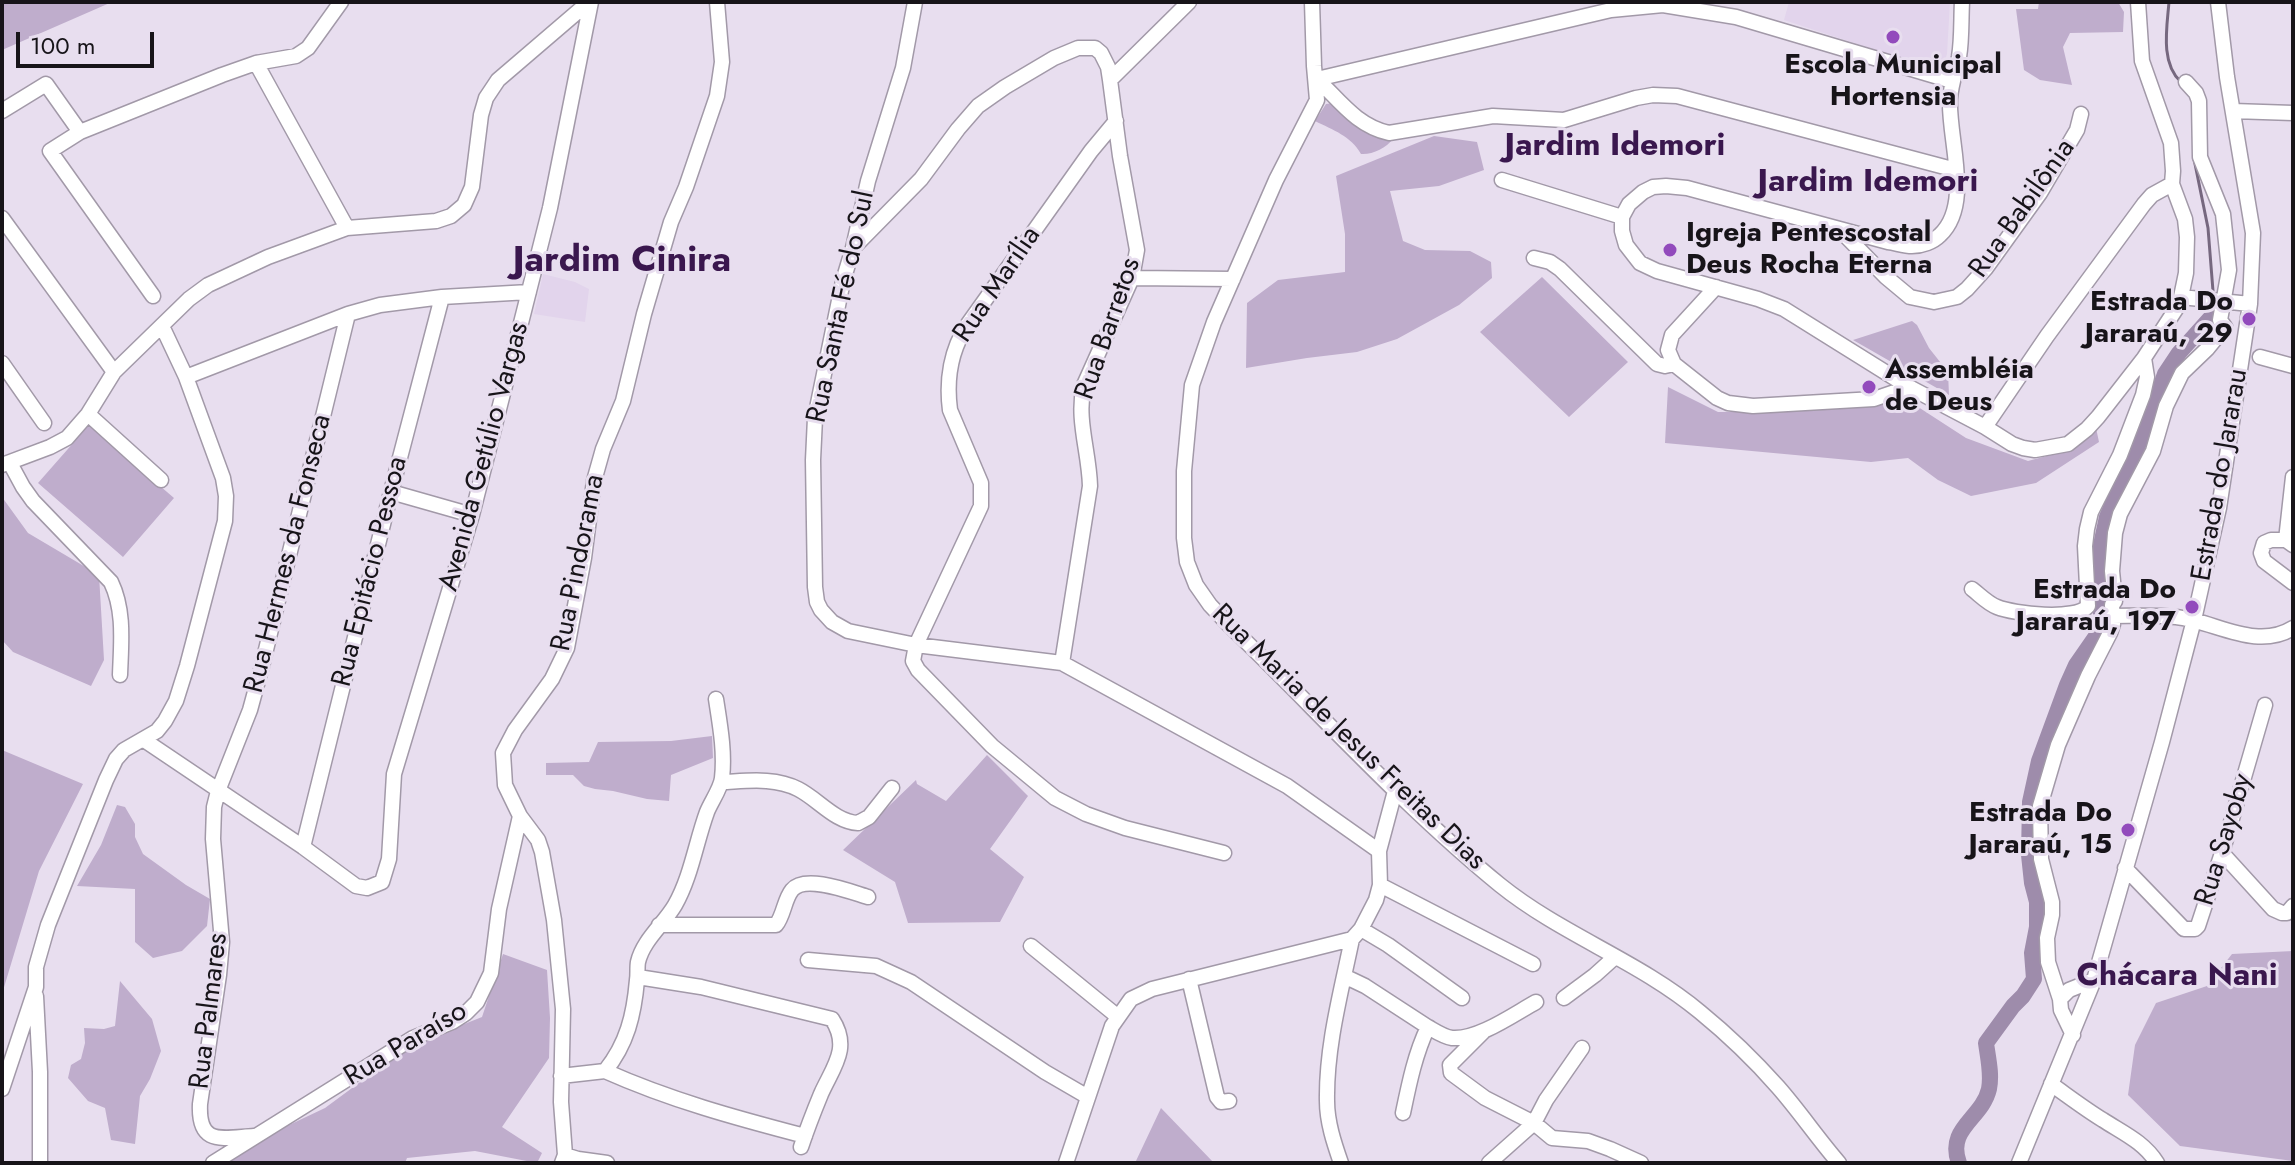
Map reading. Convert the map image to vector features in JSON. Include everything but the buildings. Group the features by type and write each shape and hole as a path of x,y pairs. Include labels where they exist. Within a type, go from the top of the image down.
{"street":[{"path":"153,296 50,151 80,132 256,63 296,56 308,48 341,2"},
{"path":"120,675 121,610 111,582 33,501 6,464 67,438 88,414 114,372 189,299 218,280 347,228 436,221 451,216 464,205 472,187 486,98 498,80 590,2"},
{"name":"Avenida Getúlio Vargas","path":"303,847 356,886 377,886 385,876 389,859 394,774 472,515 529,292 550,208 590,2"},
{"name":"Rua Pindorama","path":"566,1160 561,1102 563,1009 554,920 542,852 505,785 503,753 515,730 552,679 567,648 584,558 594,481 613,420 623,401 671,222 717,96 722,62 717,2"},
{"name":"Rua Santa Fé do Sul","path":"915,2 903,68 868,181 843,281 815,418 813,498 817,602 832,622 848,631 916,645 1062,663"},
{"path":"1110,80 1189,2"},
{"name":"Rua Maria de Jesus Freitas Dias","path":"1312,2 1317,79 1315,107 1276,180 1214,322 1192,385 1183,494 1187,562 1196,585 1210,605 1395,791 1480,869 1538,913 1658,982 1708,1020 1778,1087 1839,1163"},
{"path":"1962,2 1958,59 1950,102 1956,202 1948,228 1936,239 1914,246 1888,242 1687,188 1666,186 1653,187 1629,204 1622,217 1622,231 1626,245 1640,263 1657,271 1784,309 1909,387 2023,448 2054,448 2068,444 2087,429 2144,358 2181,297 2186,273 2185,219 2172,184 2171,143 2142,61 2138,2"},
{"name":"Estrada do Jararau","path":"2019,1163 2094,980 2162,742 2219,508 2250,304 2253,233 2218,2"},
{"path":"1317,79 1611,10 1663,5 1736,17 1952,81"},
{"name":"Rua Barretos","path":"853,248 921,179 978,106 1054,58 1087,47 1101,53 1108,67 1137,250 1132,278 1084,385 1080,401 1090,486 1062,663"},
{"path":"256,63 347,228"},
{"path":"1317,79 1354,118 1389,133 1493,116 1564,120 1636,98 1677,96 1956,170"},
{"path":"2073,1035 2061,1010 2048,962 2047,938 2052,902 2041,859 2040,806 2058,745 2110,633 2115,601 2112,571 2115,533 2120,514 2153,451 2177,381 2186,367 2207,349 2225,327 2220,320 2229,270 2225,229 2217,195 2200,157 2199,101 2186,82"},
{"path":"2,111 46,84 80,132"},
{"path":"2233,111 2293,113"},
{"name":"Rua Babilônia","path":"1840,230 1902,293 1934,302 1957,297 1986,268 2040,193 2077,130 2081,114"},
{"name":"Rua Marília","path":"916,645 981,506 981,483 950,410 948,397 953,353 959,337 1091,151 1116,121"},
{"path":"1502,180 1622,217"},
{"path":"1985,427 2144,204 2152,195 2172,184"},
{"path":"2,218 114,372"},
{"path":"1872,263 1888,242"},
{"path":"1534,258 1550,262 1560,269 1657,364 1674,364"},
{"path":"1132,278 1233,279"},
{"path":"1716,287 1672,335 1668,350 1674,364 1717,398 1739,406 1874,399 1909,387"},
{"path":"186,377 348,314 394,303 442,297 529,292"},
{"name":"Rua Epitácio Pessoa","path":"303,847 442,297"},
{"path":"2181,297 2250,304"},
{"name":"Rua Hermes da Fonseca","path":"218,791 240,738 258,681 348,314"},
{"path":"40,1163 36,967 48,925 116,759 124,750 157,731 176,701 225,521 223,478 186,377 162,326"},
{"path":"2260,357 2293,366"},
{"path":"1972,589 1987,601 2007,610 2075,614 2088,606 2087,529 2091,512 2120,455 2143,395 2147,377 2144,358"},
{"path":"2,363 44,423"},
{"path":"88,414 161,480"},
{"path":"2293,477 2290,542 2271,540 2264,543 2261,553 2264,561 2293,583"},
{"path":"391,492 472,515"},
{"path":"2112,616 2175,617 2266,638 2293,628"},
{"path":"916,645 913,661 918,670 992,746 1055,798 1086,814 1125,828 1224,853"},
{"path":"1062,663 1287,786 1379,851"},
{"path":"605,1071 627,1037 638,963 645,946 674,907 684,887 707,814 722,782 723,750 716,699"},
{"name":"Rua Sayoby","path":"2125,868 2184,929 2198,926 2265,705"},
{"path":"144,740 303,847"},
{"path":"722,782 766,781 796,788 851,823 869,817 892,788"},
{"name":"Rua Palmares","path":"218,791 213,839 222,942 199,1120 201,1129 217,1137 254,1136"},
{"path":"1341,1163 1327,1104 1332,1040 1344,976 1356,934 1376,900 1380,885 1379,851 1395,791"},
{"name":"Rua Paraíso","path":"213,1163 413,1038 452,1022 477,1002 491,973 499,909 520,816"},
{"path":"2222,853 2273,909 2287,913 2293,906"},
{"path":"659,925 776,925 800,878 814,877"},
{"path":"796,886 810,883 825,885 868,897"},
{"path":"1380,885 1533,964"},
{"path":"1066,1163 1108,1035 1117,1016 1136,995 1356,934 1388,945 1462,998"},
{"path":"1031,946 1117,1016"},
{"path":"1564,998 1615,957"},
{"path":"808,960 876,966 911,982 1045,1072 1088,1097"},
{"path":"1344,976 1449,1038 1483,1032"},
{"path":"561,1076 605,1071 649,1091 803,1141 837,1065 841,1042 839,1030 832,1019 701,987 638,977"},
{"path":"1189,979 1217,1097 1221,1102 1229,1101"},
{"path":"2060,999 2069,990 2094,980"},
{"path":"2,1089 36,987"},
{"path":"1536,1002 1483,1032 1450,1065 1451,1073 1485,1098 1534,1123 1552,1138 1588,1141 1641,1163"},
{"path":"1403,1113 1413,1069 1428,1027"},
{"path":"1489,1163 1534,1123 1582,1048"},
{"path":"2051,1084 2138,1141 2157,1163"},
{"path":"566,1160 607,1163"}],"shaded area":[{"path":"2,2 112,2 2,50"},
{"name":"Escola Municipal Hortensia","path":"1789,2 1950,2 1944,63 1936,61 1933,69 1784,20"},
{"path":"2039,2 2118,2 2124,12 2123,32 2070,33 2063,47 2072,85 2040,80 2024,70 2016,9 2038,9"},
{"path":"1333,103 1359,127 1393,139 1378,150 1361,154 1347,138 1315,121 1326,104"},
{"path":"1434,136 1477,142 1484,170 1439,186 1390,191 1403,241 1425,250 1470,251 1491,262 1492,278 1459,305 1397,339 1357,352 1246,368 1247,303 1278,280 1345,272 1345,234 1336,176"},
{"path":"543,274 589,289 585,322 534,314"},
{"path":"1542,277 1628,362 1569,417 1480,332"},
{"path":"1912,321 1948,372 1949,395 1853,340"},
{"path":"1668,387 1718,412 1773,412 1912,403 1966,438 2028,461 2065,451 2096,428 2099,442 2036,483 1971,496 1938,480 1908,458 1871,462 1665,443"},
{"path":"89,425 174,498 123,557 38,483"},
{"path":"2,497 28,533 99,575 104,660 91,686 13,652 2,640"},
{"path":"712,736 713,758 671,775 669,801 595,789 584,786 573,775 546,775 546,763 589,762 598,742 671,741"},
{"path":"2,750 83,784 39,871 2,994"},
{"path":"987,755 1028,796 990,849 1024,877 1000,922 908,923 895,882 843,850 916,780 917,784 946,801"},
{"path":"117,805 125,807 135,824 135,837 143,854 210,899 207,926 182,951 153,958 135,942 135,889 77,886 101,845"},
{"path":"2293,951 2293,1161 2180,1146 2128,1095 2135,1045 2156,1003 2207,986 2232,954"},
{"path":"503,954 547,970 549,1058 502,1127 542,1153 537,1163 475,1151 407,1158 405,1163 227,1163 268,1135 325,1108 409,1046 482,1017"},
{"path":"120,981 152,1019 161,1051 140,1096 135,1144 111,1140 105,1108 88,1101 68,1078 71,1065 81,1059 85,1043 84,1028 115,1026"},
{"path":"1161,1108 1214,1163 1135,1163"}],"waterway":[{"path":"2169,2 2167,55 2174,74 2181,82"},
{"path":"2194,159 2208,228 2213,291"},
{"path":"1959,1163 1957,1141 1989,1089 1986,1043 2034,979 2032,953 2037,927 2037,902 2029,855 2030,802 2039,761 2067,685 2076,665 2101,629 2101,545 2107,517 2165,374 2213,315"}],"place":[{"name":"Escola Municipal Hortensia","path":"1893,37"},
{"name":"Igreja Pentescostal Deus Rocha Eterna","path":"1670,250"},
{"name":"Estrada Do Jararaú, 29","path":"2249,319"},
{"name":"Assembléia de Deus","path":"1869,387"},
{"name":"Estrada Do Jararaú, 197","path":"2192,607"},
{"name":"Estrada Do Jararaú, 15","path":"2128,830"}],"district":[{"name":"Jardim Idemori","path":"1615,147"},
{"name":"Jardim Idemori","path":"1868,183"},
{"name":"Jardim Cinira","path":"622,262"},
{"name":"Chácara Nani","path":"2177,977"}]}
